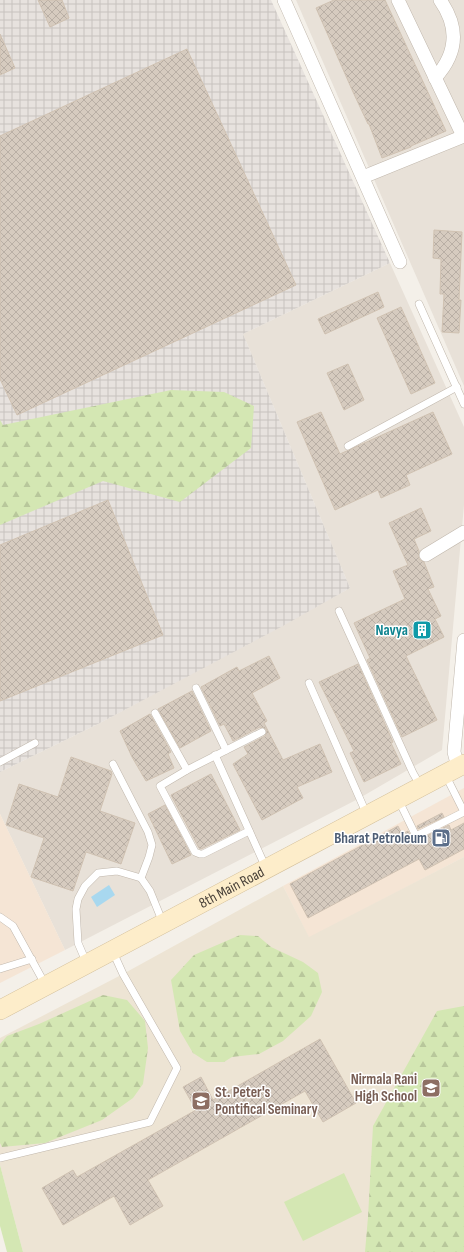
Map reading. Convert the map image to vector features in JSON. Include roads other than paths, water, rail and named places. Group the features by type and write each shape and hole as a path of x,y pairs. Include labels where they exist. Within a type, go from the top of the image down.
{"main road":[{"name":"8th Main Road","path":"0,1010 456,768"}],"street":[{"path":"284,0 400,262"},
{"path":"363,177 464,136 398,0"},
{"path":"435,78 448,61 454,40 451,18 440,0"},
{"path":"426,555 464,532"},
{"path":"456,768 454,752 464,640"}],"lane":[{"path":"419,304 464,404"},
{"path":"348,446 457,387"},
{"path":"339,611 421,787"},
{"path":"309,683 367,815"},
{"path":"196,688 226,750"},
{"path":"155,712 187,770"},
{"path":"249,831 203,854 195,852 160,786 215,755 262,732"},
{"path":"0,762 35,743"},
{"path":"215,755 266,869"},
{"path":"113,764 148,832 152,845 141,878"},
{"path":"398,799 416,836 464,812 456,768"},
{"path":"87,964 78,943 76,909 78,899 85,886 98,873 117,871 141,878 150,891 163,924"},
{"path":"0,917 13,926 46,986"},
{"path":"0,1158 150,1122 177,1068 123,974 112,951"},
{"path":"0,969 32,959"}],"water":[{"path":"109,885 115,895 97,907 91,897"}],"place":[{"name":"Navya","path":"422,630"},
{"name":"Bharat Petroleum","path":"441,838"},
{"name":"Nirmala Rani High School","path":"431,1088"},
{"name":"St. Peter's Pontifical Seminary","path":"201,1101"}]}
